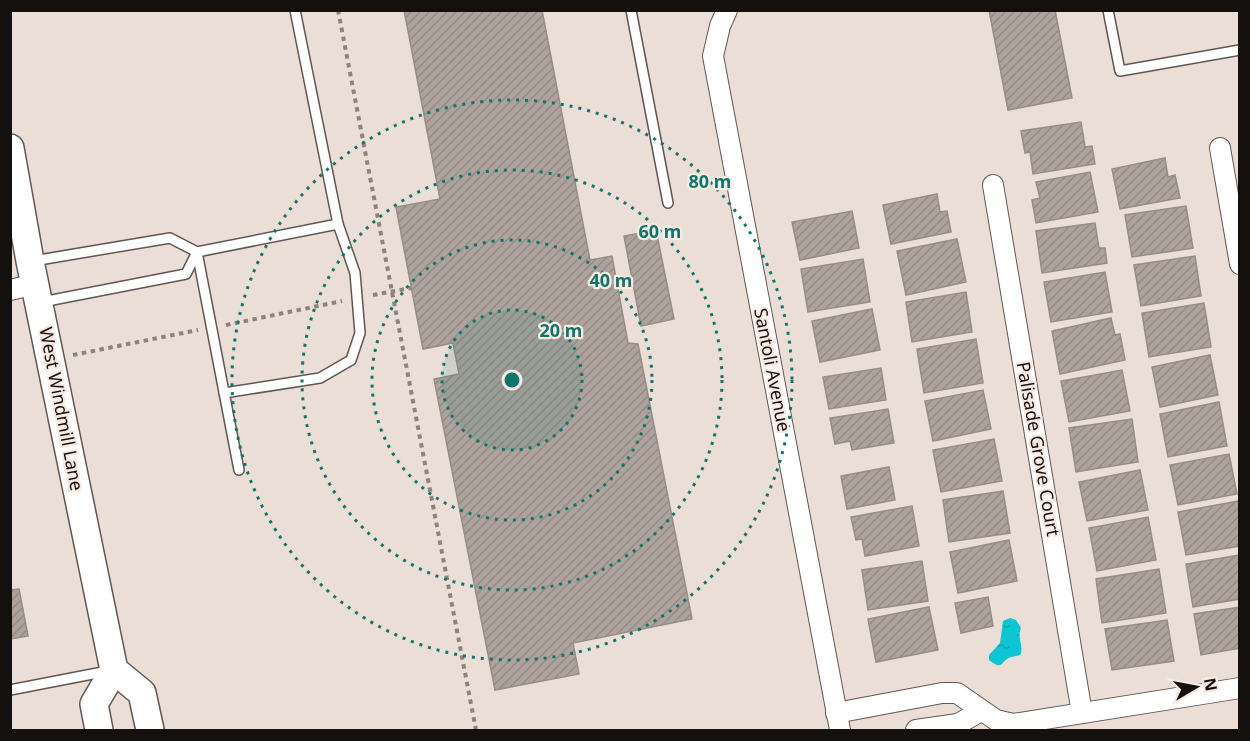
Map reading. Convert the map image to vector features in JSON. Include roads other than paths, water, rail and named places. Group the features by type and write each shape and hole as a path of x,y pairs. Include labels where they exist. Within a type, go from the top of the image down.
{"main road":[{"name":"West Windmill Lane","path":"10,148 29,284 51,360 114,670"},
{"path":"99,730 94,704 114,670 142,693 150,730"}],"street":[{"name":"Santoli Avenue","path":"727,10 720,26 713,56 838,722"},
{"path":"1220,148 1239,264"},
{"name":"Palisade Grove Court","path":"993,185 1082,713"},
{"path":"838,722 942,693 957,693 996,720 1013,724 1239,688"},
{"path":"916,730 958,723 981,711"}],"lane":[{"path":"224,393 320,378 351,360 360,333 359,298 355,273 338,224 295,10"},
{"path":"631,10 668,203"},
{"path":"1108,10 1120,71 1239,50"},
{"path":"29,284 170,238 197,252 338,224"},
{"path":"29,284 186,274 197,252"},
{"path":"197,252 239,470"},
{"path":"10,690 114,670"}],"water":[{"path":"1010,618 1016,620 1021,628 1021,654 997,665 989,660 989,655 1000,643 1003,621"}]}
